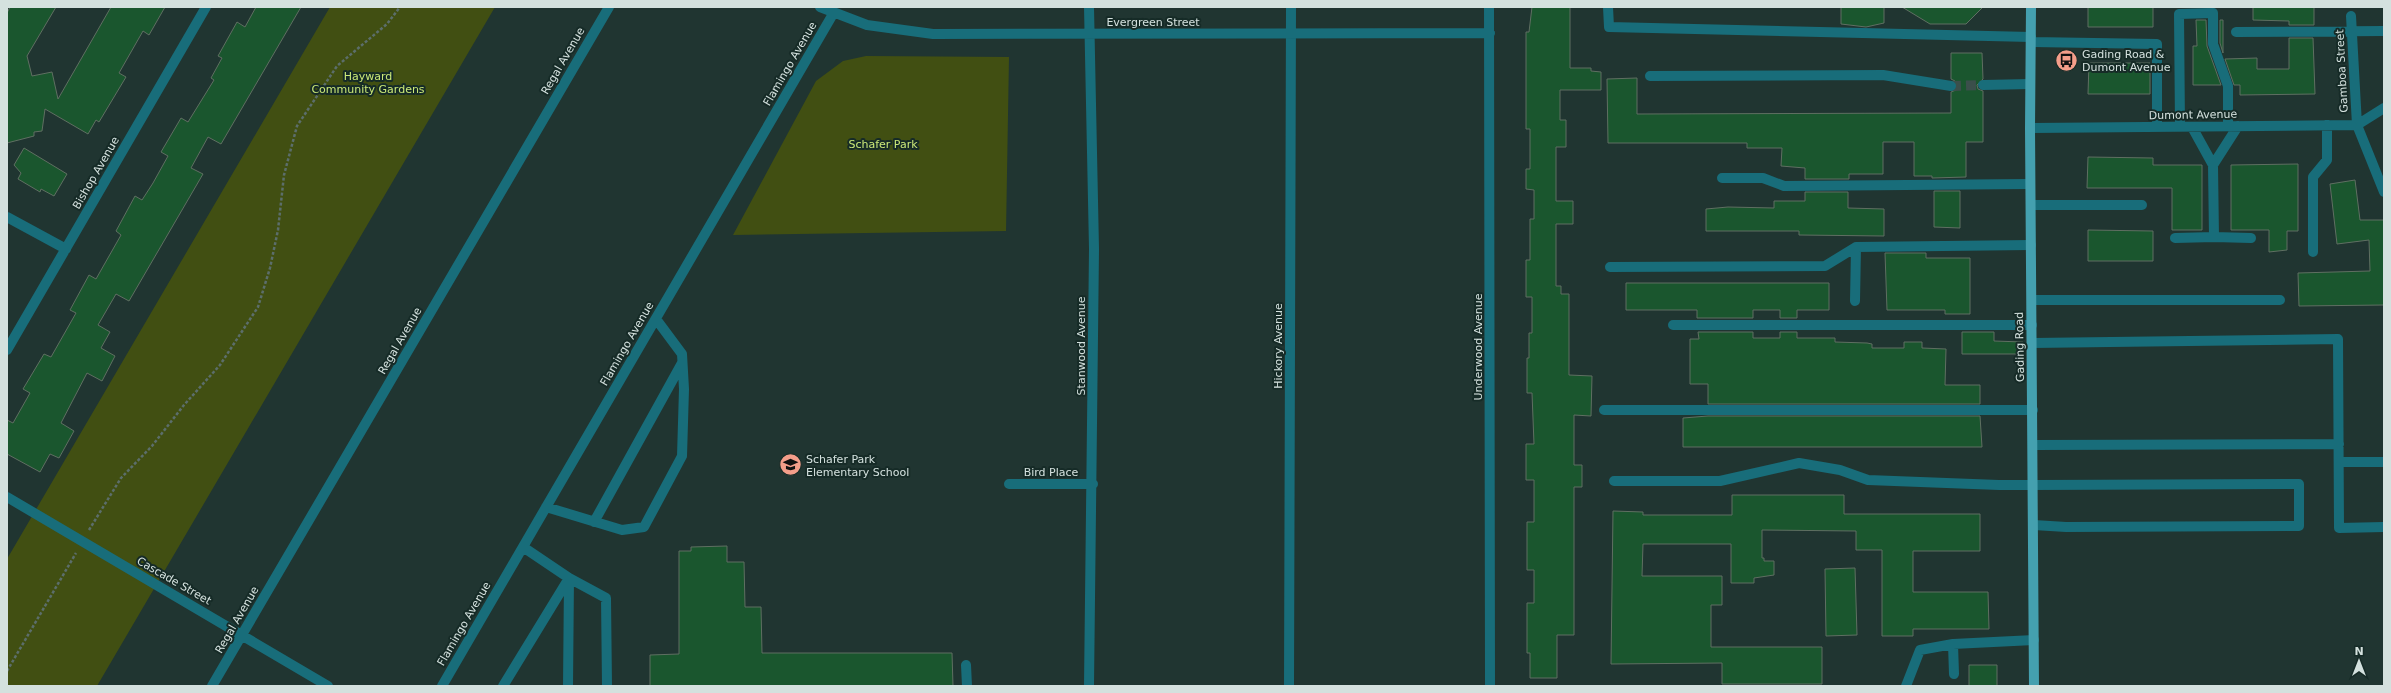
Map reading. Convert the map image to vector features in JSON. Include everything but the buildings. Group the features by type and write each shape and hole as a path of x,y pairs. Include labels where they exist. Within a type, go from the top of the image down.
{"main road":[{"name":"Gading Road","path":"2032,7 2030,184 2034,525 2034,686"}],"street":[{"name":"Bishop Avenue","path":"7,350 206,7"},
{"name":"Regal Avenue","path":"212,686 609,7"},
{"name":"Evergreen Street","path":"820,7 833,14 867,25 919,34 1490,33"},
{"name":"Stanwood Avenue","path":"1089,7 1094,249 1093,484 1089,686"},
{"name":"Hickory Avenue","path":"1289,686 1291,7"},
{"name":"Underwood Avenue","path":"1490,7 1490,686"},
{"path":"1608,7 1609,27 1777,31 2156,44 2158,127"},
{"path":"2180,127 2179,14 2213,13 2213,44 2228,86 2233,126 2213,165 2214,237"},
{"name":"Flamingo Avenue","path":"442,686 833,14"},
{"name":"Gamboa Street","path":"2351,16 2356,125"},
{"path":"2236,32 2384,31"},
{"path":"1650,76 1883,75 1950,86"},
{"path":"1983,85 2030,84"},
{"path":"2384,108 2356,125 2384,192"},
{"path":"2314,252 2313,177 2327,160 2327,125"},
{"name":"Dumont Avenue","path":"2030,128 2356,125"},
{"path":"2192,127 2213,165"},
{"path":"1722,178 1762,178 1784,186 2030,184"},
{"path":"2031,205 2142,205"},
{"path":"7,217 66,249"},
{"path":"2175,238 2251,238"},
{"path":"1610,267 1825,266 1856,247 2031,245"},
{"path":"1855,301 1856,247"},
{"path":"2032,300 2280,300"},
{"path":"546,508 622,530 644,526 682,456 684,389 682,354 656,319"},
{"path":"1673,325 2032,325"},
{"path":"2032,343 2338,339 2339,528 2384,528"},
{"path":"594,522 683,362"},
{"path":"1604,410 2033,410"},
{"path":"2033,445 2339,444"},
{"path":"2339,462 2384,462"},
{"path":"1614,482 1720,481 1799,463 1840,470 1868,480 2033,487 2299,484 2299,526 2066,527 2034,525"},
{"name":"Bird Place","path":"1009,484 1093,484"},
{"name":"Cascade Street","path":"7,497 328,686"},
{"path":"523,547 569,578 606,598 607,686"},
{"path":"503,686 569,578"},
{"path":"568,686 569,578"},
{"path":"1906,686 1920,650 1953,644 2034,640"},
{"path":"1953,644 1954,674"},
{"path":"966,665 966,686"}],"path":[{"path":"7,671 120,478 152,446 184,405 220,365 258,307 274,253 284,175 297,126 337,66 387,24 400,7"}],"green space":[{"name":"Hayward Community Gardens","path":"330,7 495,7 97,686 7,686 7,559"},
{"name":"Schafer Park","path":"866,56 1009,57 1006,231 733,235 816,81 843,61"}],"tunnel":[{"path":"1951,86 1983,85"}],"place":[{"name":"Gading Road & Dumont Avenue","path":"2067,60"},
{"name":"Schafer Park Elementary School","path":"791,465"}]}
